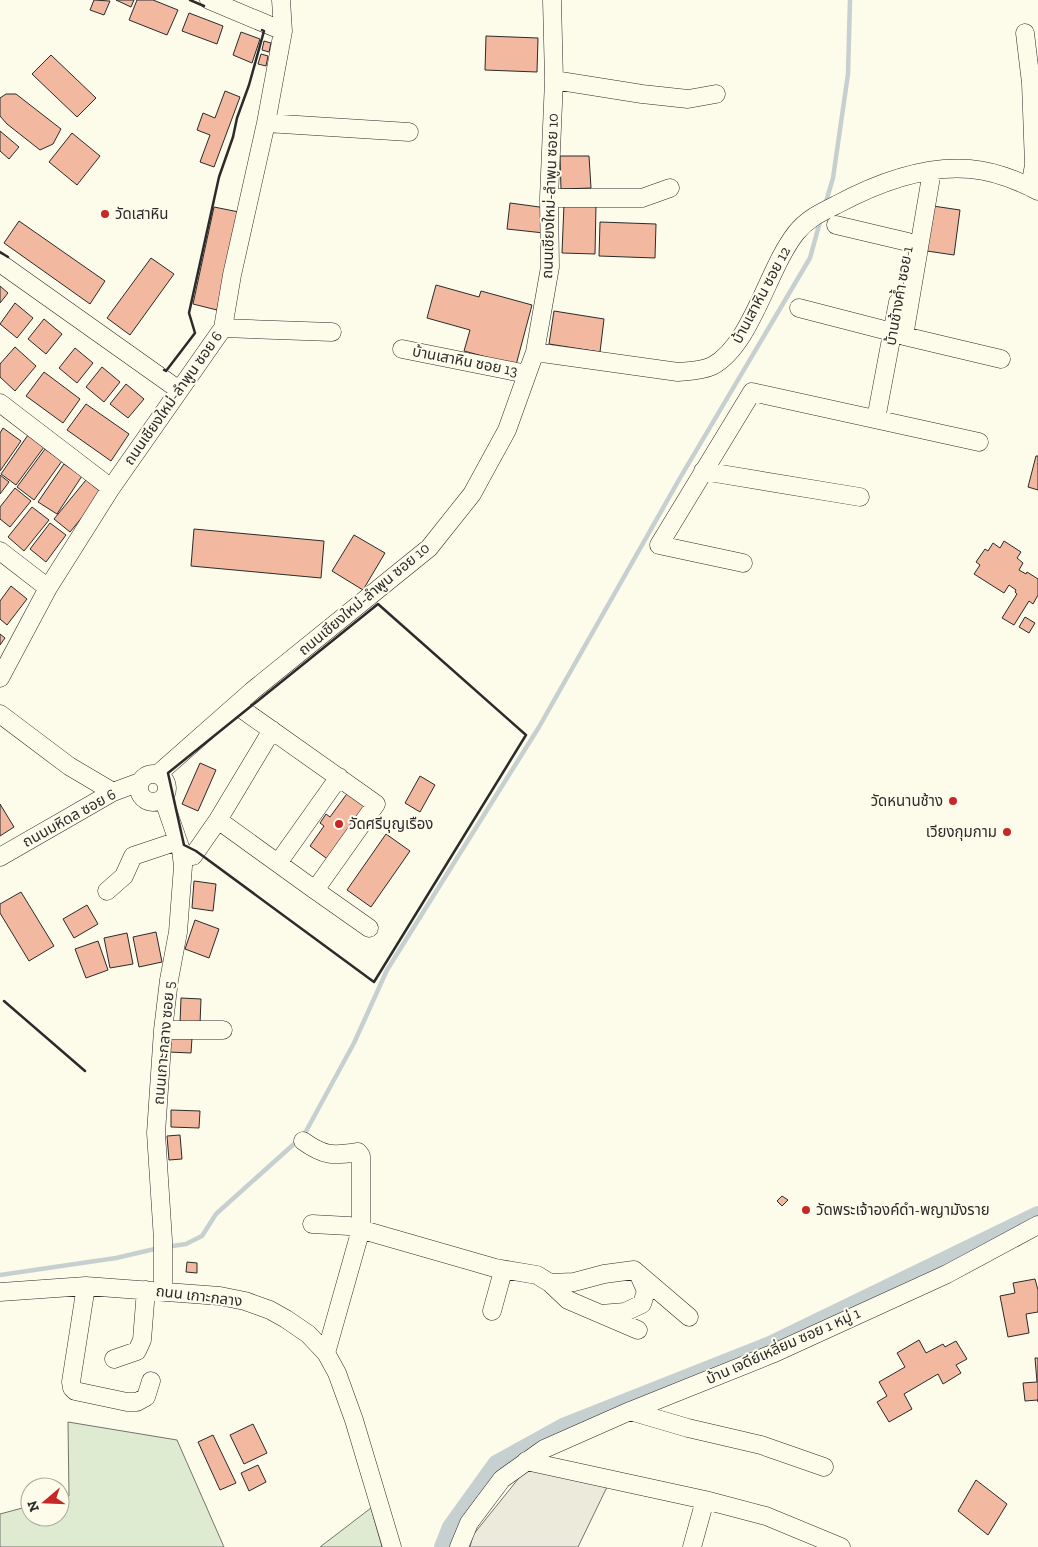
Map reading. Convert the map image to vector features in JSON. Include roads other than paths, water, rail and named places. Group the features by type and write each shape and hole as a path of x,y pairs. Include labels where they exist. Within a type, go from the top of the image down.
{"street":[{"path":"209,0 283,31"},
{"name":"ถนนเชียงใหม่-ลำพูน ซอย 6","path":"0,678 48,588 111,488 223,328 232,275 266,123 283,31 281,0"},
{"name":"ถนนเชียงใหม่-ลำพูน ซอย 10","path":"158,774 236,705 429,548 472,494 507,430 535,352 550,267 549,198 554,80 552,0"},
{"path":"1025,33 1031,82 1034,189"},
{"path":"554,80 642,94 688,99 716,94"},
{"path":"266,123 409,132"},
{"name":"บ้านเสาหิน ซอย 12","path":"535,352 678,372 695,371 711,366 737,344 787,245 804,223 816,214 879,185 926,172 969,169 1011,178 1034,189"},
{"path":"926,172 904,336 1001,359"},
{"name":"บ้านช้างค้ำ ซอย 1","path":"876,418 908,242 926,172"},
{"path":"549,198 642,198 670,188"},
{"path":"836,225 908,242"},
{"path":"0,263 178,390"},
{"path":"799,308 892,332"},
{"path":"223,328 332,332"},
{"name":"บ้านเสาหิน ซอย 13","path":"402,349 527,374"},
{"path":"743,563 659,546 752,392 979,442"},
{"path":"0,402 111,488"},
{"path":"703,471 860,497"},
{"path":"0,551 48,588"},
{"path":"236,705 376,804 315,890"},
{"path":"0,714 69,766 113,792"},
{"path":"193,856 218,820 272,730"},
{"path":"147,774 158,774 163,777 167,788 163,798 158,801 148,801 140,793 140,782 147,774"},
{"path":"278,863 339,777"},
{"name":"ถนนมหิดล ซอย 6","path":"0,857 113,792 140,782"},
{"name":"ถนนเกาะกลาง ซอย 5","path":"114,1359 137,1351 142,1340 158,1285 163,1240 156,1133 163,1030 169,980 178,932 183,866 181,850 163,798"},
{"path":"218,820 369,928"},
{"path":"107,891 124,876 132,856 178,841"},
{"path":"163,1030 223,1030"},
{"path":"303,1141 326,1154 358,1152 361,1156 361,1229 326,1353"},
{"path":"312,1224 349,1226 503,1270 537,1275 550,1283 568,1300 638,1330"},
{"name":"บ้าน เจดีย์เหลี่ยม ซอย 1 หมู่ 1","path":"459,1547 469,1523 502,1479 544,1449 630,1411 772,1354 947,1274 1038,1225"},
{"path":"492,1311 503,1270"},
{"path":"550,1283 574,1282 604,1274 634,1270 689,1317"},
{"path":"600,1314 625,1312 642,1304 646,1291 639,1274"},
{"name":"ถนน เกาะกลาง","path":"0,1292 86,1286 158,1285 244,1301 270,1310 308,1334 326,1353 337,1373 354,1420 392,1547"},
{"path":"86,1286 72,1388 75,1391 127,1402 137,1402 146,1397 151,1381"},
{"path":"630,1411 688,1428 761,1445 824,1468"},
{"path":"526,1461 705,1500 766,1516 842,1547"},
{"path":"692,1547 705,1500"}],"waterway":[{"path":"825,205 833,178 848,74 850,0"},
{"path":"166,1247 186,1244 202,1236 216,1214 304,1135 354,1043 387,970 539,727 680,478 810,258 821,218"},
{"path":"442,1547 450,1527 496,1463 563,1426 770,1344 1038,1214"},
{"path":"0,1275 116,1258 159,1248"}],"place":[{"name":"วัดเสาหิน","path":"105,214"},
{"name":"วัดหนานช้าง","path":"953,801"},
{"name":"วัดศรีบุญเรือง","path":"339,824"},
{"name":"เวียงกุมกาม","path":"1007,832"},
{"name":"วัดพระเจ้าองค์ดำ-พญามังราย","path":"806,1210"}]}
